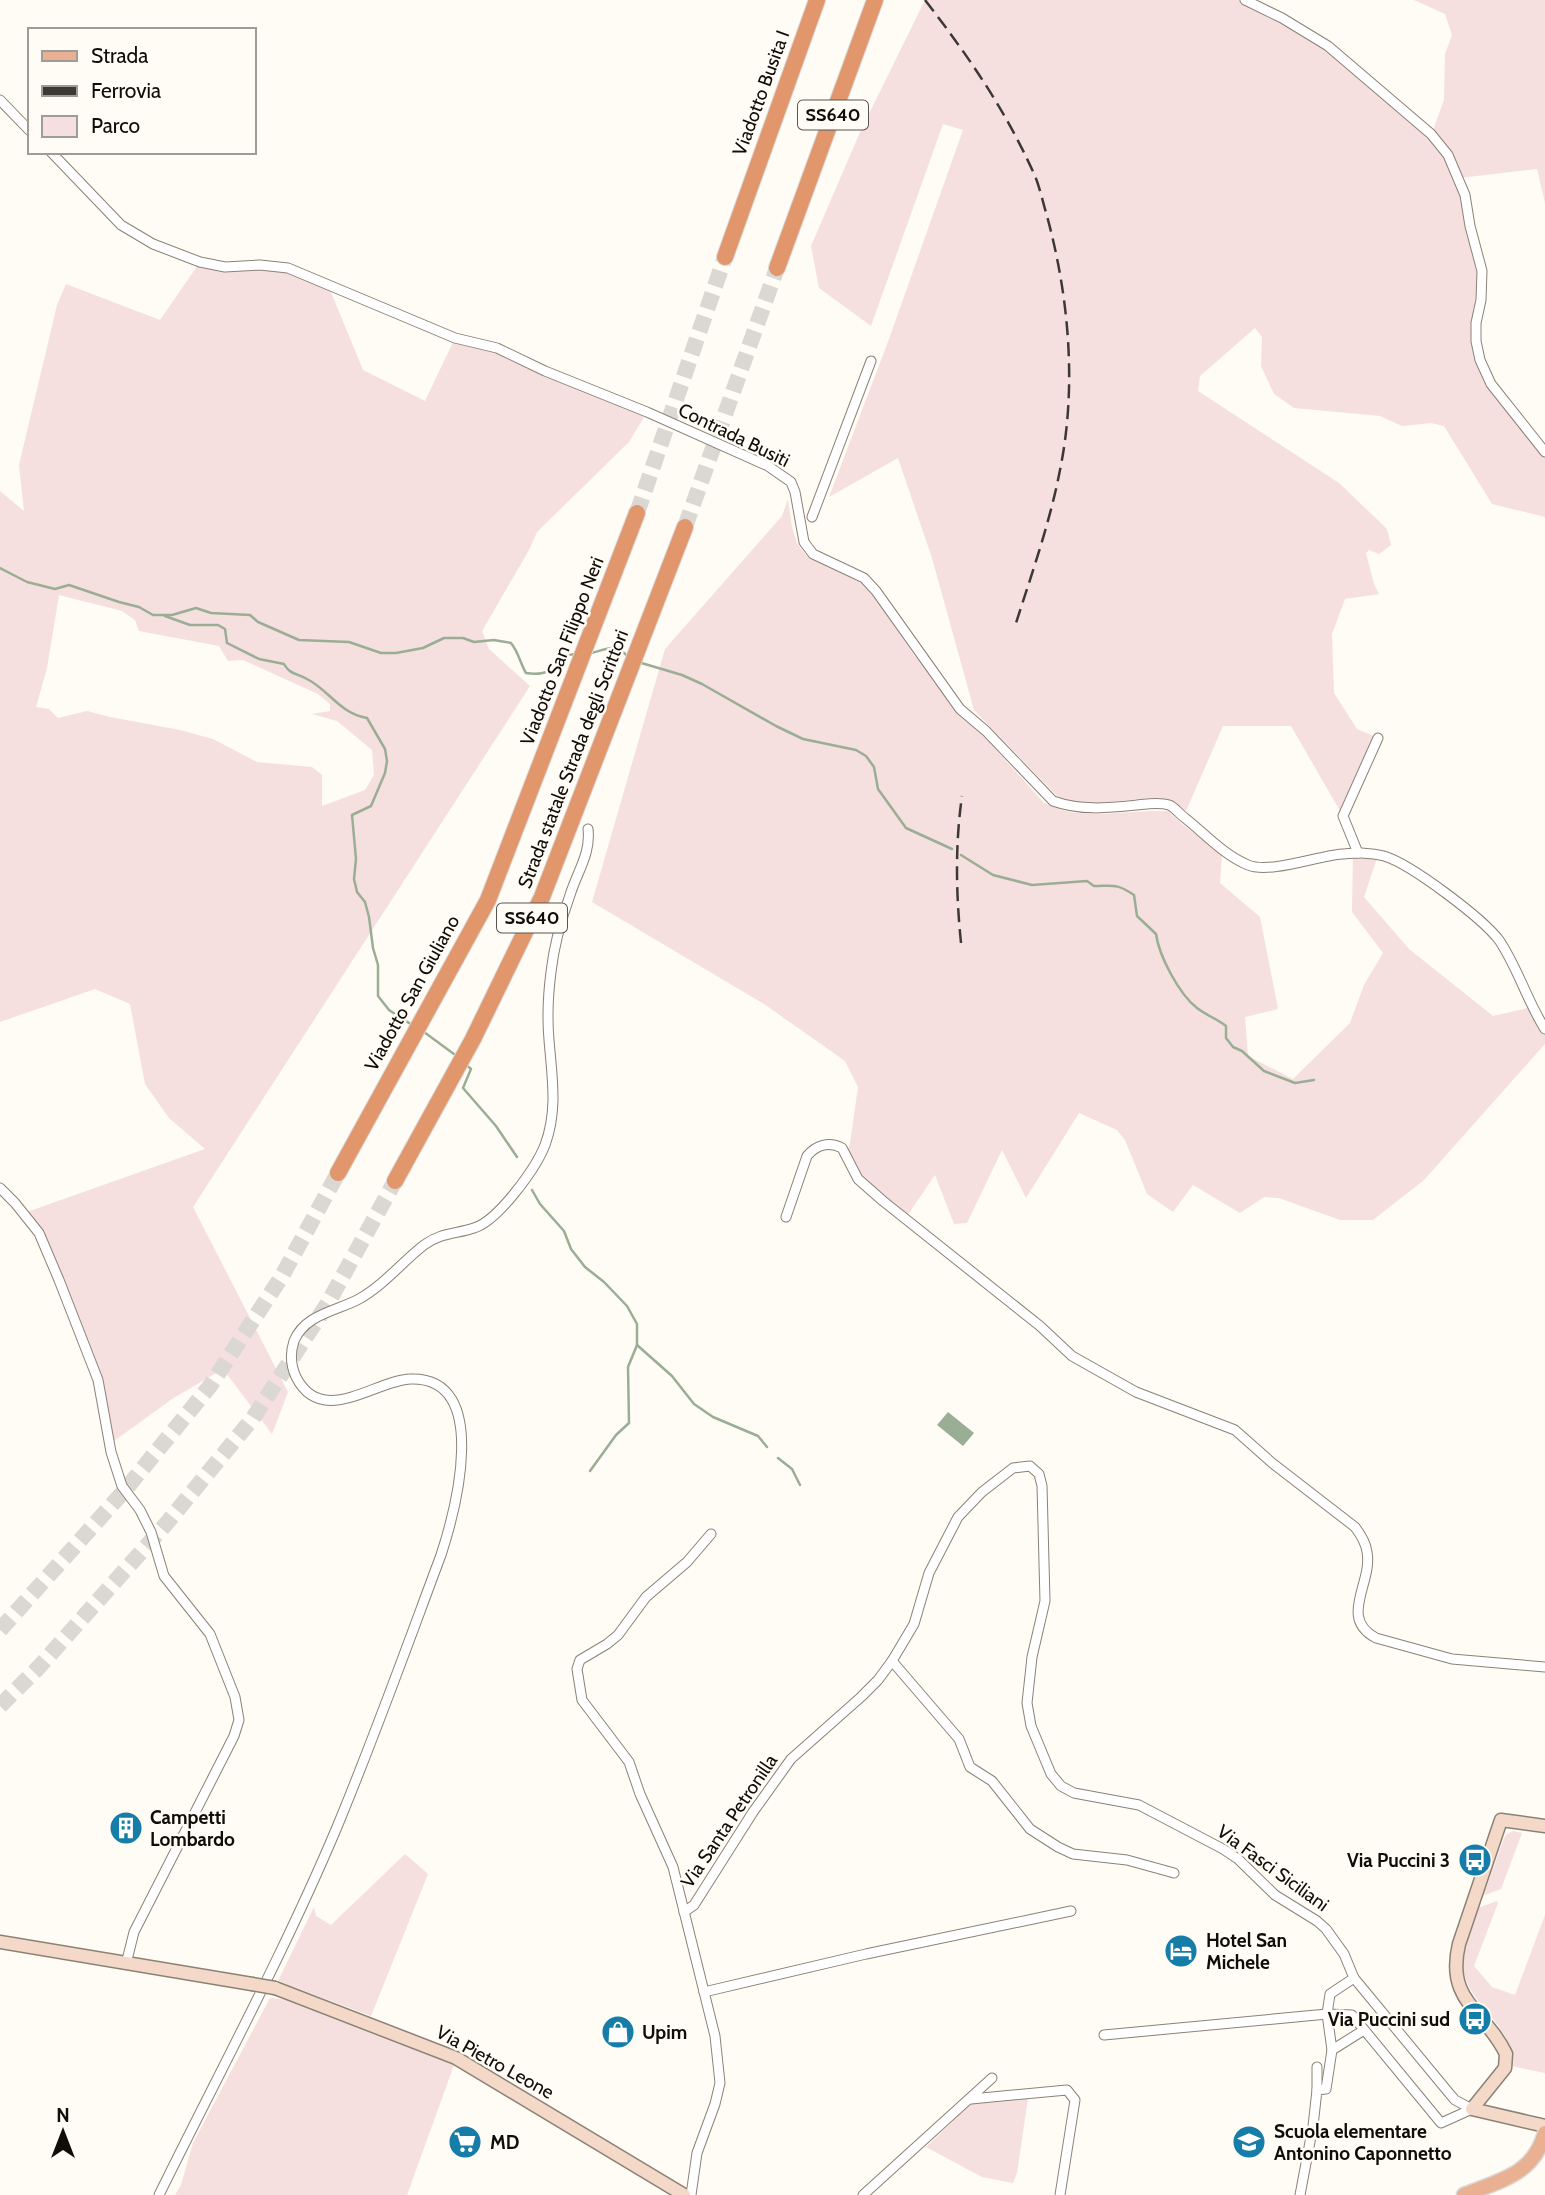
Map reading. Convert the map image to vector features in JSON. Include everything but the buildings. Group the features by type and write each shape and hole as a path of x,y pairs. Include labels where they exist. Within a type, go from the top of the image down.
{"highway":[{"name":"Viadotto Busita I","path":"725,257 817,0"},
{"name":"SS640","path":"777,268 875,0"},
{"name":"Viadotto San Filippo Neri","path":"537,775 637,513"},
{"name":"Strada statale Strada degli Scrittori","path":"395,1181 473,1040 542,897 685,527"},
{"name":"Strada statale Strada degli Scrittori","path":"488,900 537,775"},
{"name":"Viadotto San Giuliano","path":"338,1174 488,900"}],"main road":[{"path":"1545,1826 1501,1820 1459,1944 1455,1966 1461,1991 1504,2048 1507,2061 1505,2068 1472,2109 1545,2126"},
{"path":"0,1942 126,1964"},
{"name":"Via Pietro Leone","path":"126,1964 275,1988 456,2058 684,2195"},
{"path":"1464,2195 1523,2169 1532,2161 1545,2133"}],"street":[{"path":"1245,0 1282,18 1328,46 1431,134 1448,155 1465,195 1482,271 1481,300 1476,323 1480,360 1491,384 1545,452"},
{"path":"0,100 28,129"},
{"name":"Contrada Busiti","path":"53,154 121,225 153,244 212,265 288,268 455,338 497,348 738,452 782,475 791,482 795,492 804,542 813,554 864,578 960,709 985,731 1053,802 1088,809 1159,804 1172,806 1226,851 1250,866 1275,867 1324,856 1363,853"},
{"path":"813,517 871,361"},
{"path":"1378,738 1343,816 1363,853 1386,856 1410,869 1468,910 1498,939 1545,1030"},
{"path":"159,2195 257,1998 337,1828 441,1555 454,1500 462,1432 458,1413 446,1392 425,1380 407,1379 350,1398 320,1398 308,1391 295,1375 291,1355 294,1342 300,1331 311,1321 362,1297 435,1238 482,1225 523,1184 538,1160 550,1130 554,1101 548,1016 552,959 558,929 588,848 588,830"},
{"path":"786,1217 807,1156 822,1145 838,1146 858,1179 1040,1326 1072,1356 1136,1392 1235,1430 1270,1462 1355,1527 1367,1551 1367,1571 1357,1612 1359,1624 1369,1634 1452,1659 1545,1667"},
{"path":"0,1188 39,1233 98,1380 111,1452 122,1486 140,1510 151,1532 164,1576 210,1634 236,1698 239,1720 227,1749 134,1932 126,1964"},
{"name":"Via Santa Petronilla","path":"684,1912 694,1905 753,1812 791,1759 861,1697 892,1661 914,1624 929,1573 958,1517 982,1492 1013,1468 1030,1466"},
{"name":"Via Fasci Siciliani","path":"1030,1466 1039,1474 1042,1486 1045,1601 1030,1668 1028,1714 1051,1774 1061,1786 1074,1793 1131,1802 1223,1849 1238,1859 1275,1895 1317,1921 1326,1929 1343,1954 1354,1978 1455,2100 1472,2109"},
{"name":"Via Santa Petronilla","path":"691,2195 697,2153 720,2083 719,2054 673,1867 640,1794 629,1762 582,1700 577,1669 580,1660 618,1634 646,1597 687,1562 711,1534"},
{"path":"892,1661 959,1740 970,1767 992,1781 1030,1829 1073,1854 1126,1860 1174,1873"},
{"path":"704,1992 854,1956 1071,1911"},
{"path":"1317,2090 1326,2089 1332,2050 1327,2014 1330,1994 1354,1978"},
{"path":"1104,2035 1327,2014 1352,2015 1441,2123 1472,2109"},
{"path":"1332,2050 1364,2030"},
{"path":"1300,2195 1314,2126 1317,2067"},
{"path":"863,2195 992,2078"},
{"path":"971,2099 1067,2090 1075,2100 1060,2195"}],"green space":[{"path":"925,0 1245,0 1328,46 1432,133 1444,100 1445,54 1452,35 1445,14 1414,0 1545,0 1545,203 1537,169 1459,178 1482,271 1476,323 1480,360 1545,453 1545,517 1492,504 1444,426 1431,423 1402,426 1380,416 1294,408 1274,394 1261,366 1262,337 1255,328 1200,376 1198,391 1339,483 1387,529 1391,545 1379,554 1369,550 1366,553 1379,594 1345,599 1332,634 1334,693 1357,729 1378,738 1343,816 1291,726 1223,726 1186,811 1164,799 1092,804 1072,802 1057,796 974,710 932,558 898,458 829,497 889,339 963,130 943,124 871,326 819,288 811,246 861,130"},
{"path":"200,262 288,268 328,285 363,370 425,401 455,338 497,348 647,412 629,442 537,532 482,631 489,649 530,686 193,1207 288,1392 272,1434 223,1369 172,1399 110,1444 98,1380 59,1280 24,1213 205,1149 169,1118 145,1084 130,1004 95,989 0,1022 0,491 24,511 19,465 57,305 66,284 160,320","holes":["59,595 122,611 135,620 139,631 219,646 228,661 243,660 318,694 330,704 330,711 312,714 337,721 372,750 374,775 365,790 322,806 322,775 312,767 257,762 213,739 180,730 87,711 58,718 49,709 36,707 47,668"]},
{"path":"788,499 797,543 806,555 863,584 951,706 988,741 1044,803 1076,813 1169,811 1222,854 1220,883 1260,917 1278,1009 1245,1017 1248,1056 1293,1079 1350,1023 1364,985 1383,953 1352,912 1353,854 1378,855 1364,897 1409,949 1493,1016 1532,1007 1545,1029 1545,1044 1424,1180 1373,1220 1340,1220 1279,1198 1264,1197 1240,1213 1193,1185 1173,1212 1147,1194 1125,1140 1117,1130 1079,1113 1026,1198 1002,1150 967,1223 954,1224 935,1175 905,1219 858,1179 846,1156 858,1087 845,1061 764,1004 592,902 665,649 782,516"},
{"path":"1513,1831 1522,1833 1501,1889 1485,1895 1504,1838"},
{"path":"405,1854 428,1874 371,2016 278,1981 314,1907 316,1916 331,1925"},
{"path":"1497,1901 1474,1966 1492,1987 1515,1995 1545,1915 1545,2073 1511,2066 1511,2052 1507,2040 1466,1980 1464,1951 1472,1922 1478,1908"},
{"path":"270,1998 282,1999 454,2065 407,2195 175,2195 181,2185 193,2143"},
{"path":"1028,2098 1017,2173 1013,2183 982,2177 926,2147 973,2102"}],"shaded area":[{"path":"948,1412 974,1433 963,1446 937,1425"}],"waterway":[{"path":"0,568 27,582 55,589 69,585 139,607 153,615 172,615 196,608 211,613 250,615 258,622 299,640 349,642 381,653 423,648 444,638 463,638 474,642 494,640 511,643 526,673 533,674 549,671 566,655 578,654"},
{"path":"165,616 190,625 218,625 225,629 227,643 259,659 284,664 291,672 315,684 349,711 367,718 385,749 387,761 385,773 371,806 352,815 356,859 354,879 369,917 378,965 378,996 389,1010 412,1025"},
{"path":"591,653 616,648 629,658"},
{"path":"638,662 702,684 803,739 856,750 866,756 874,767 878,789 906,828 952,849"},
{"path":"961,855 993,875 1032,885 1087,881 1094,886 1119,887 1134,895 1137,916 1156,934 1161,953 1177,984 1190,1002 1226,1026 1226,1038 1233,1047 1242,1051 1264,1071 1295,1083 1314,1080"},
{"path":"424,1032 458,1057"},
{"path":"465,1064 471,1069 463,1088 496,1126 517,1157"},
{"path":"532,1190 540,1204 564,1231 571,1249 585,1267 627,1306 637,1324 637,1345 672,1376 694,1404 713,1417 758,1436 767,1447"},
{"path":"590,1471 616,1435 629,1423 628,1367 637,1345"},
{"path":"778,1458 792,1469 800,1485"}],"tunnel":[{"path":"637,513 725,257"},
{"path":"685,527 777,268"},
{"path":"0,1630 125,1490 210,1386 282,1276 338,1173"},
{"path":"0,1706 39,1667 166,1524 253,1418 328,1303 395,1181"}],"railway":[{"path":"925,0 985,84 1035,176 1061,278 1069,375 1065,439 1051,509 1016,623"},
{"path":"961,943 957,870 962,796"}],"place":[{"name":"Campetti Lombardo","path":"126,1828"},
{"name":"Via Puccini 3","path":"1475,1860"},
{"name":"Hotel San Michele","path":"1181,1951"},
{"name":"Via Puccini sud","path":"1475,2019"},
{"name":"Upim","path":"618,2032"},
{"name":"MD","path":"465,2142"},
{"name":"Scuola elementare Antonino Caponnetto","path":"1249,2142"}]}
